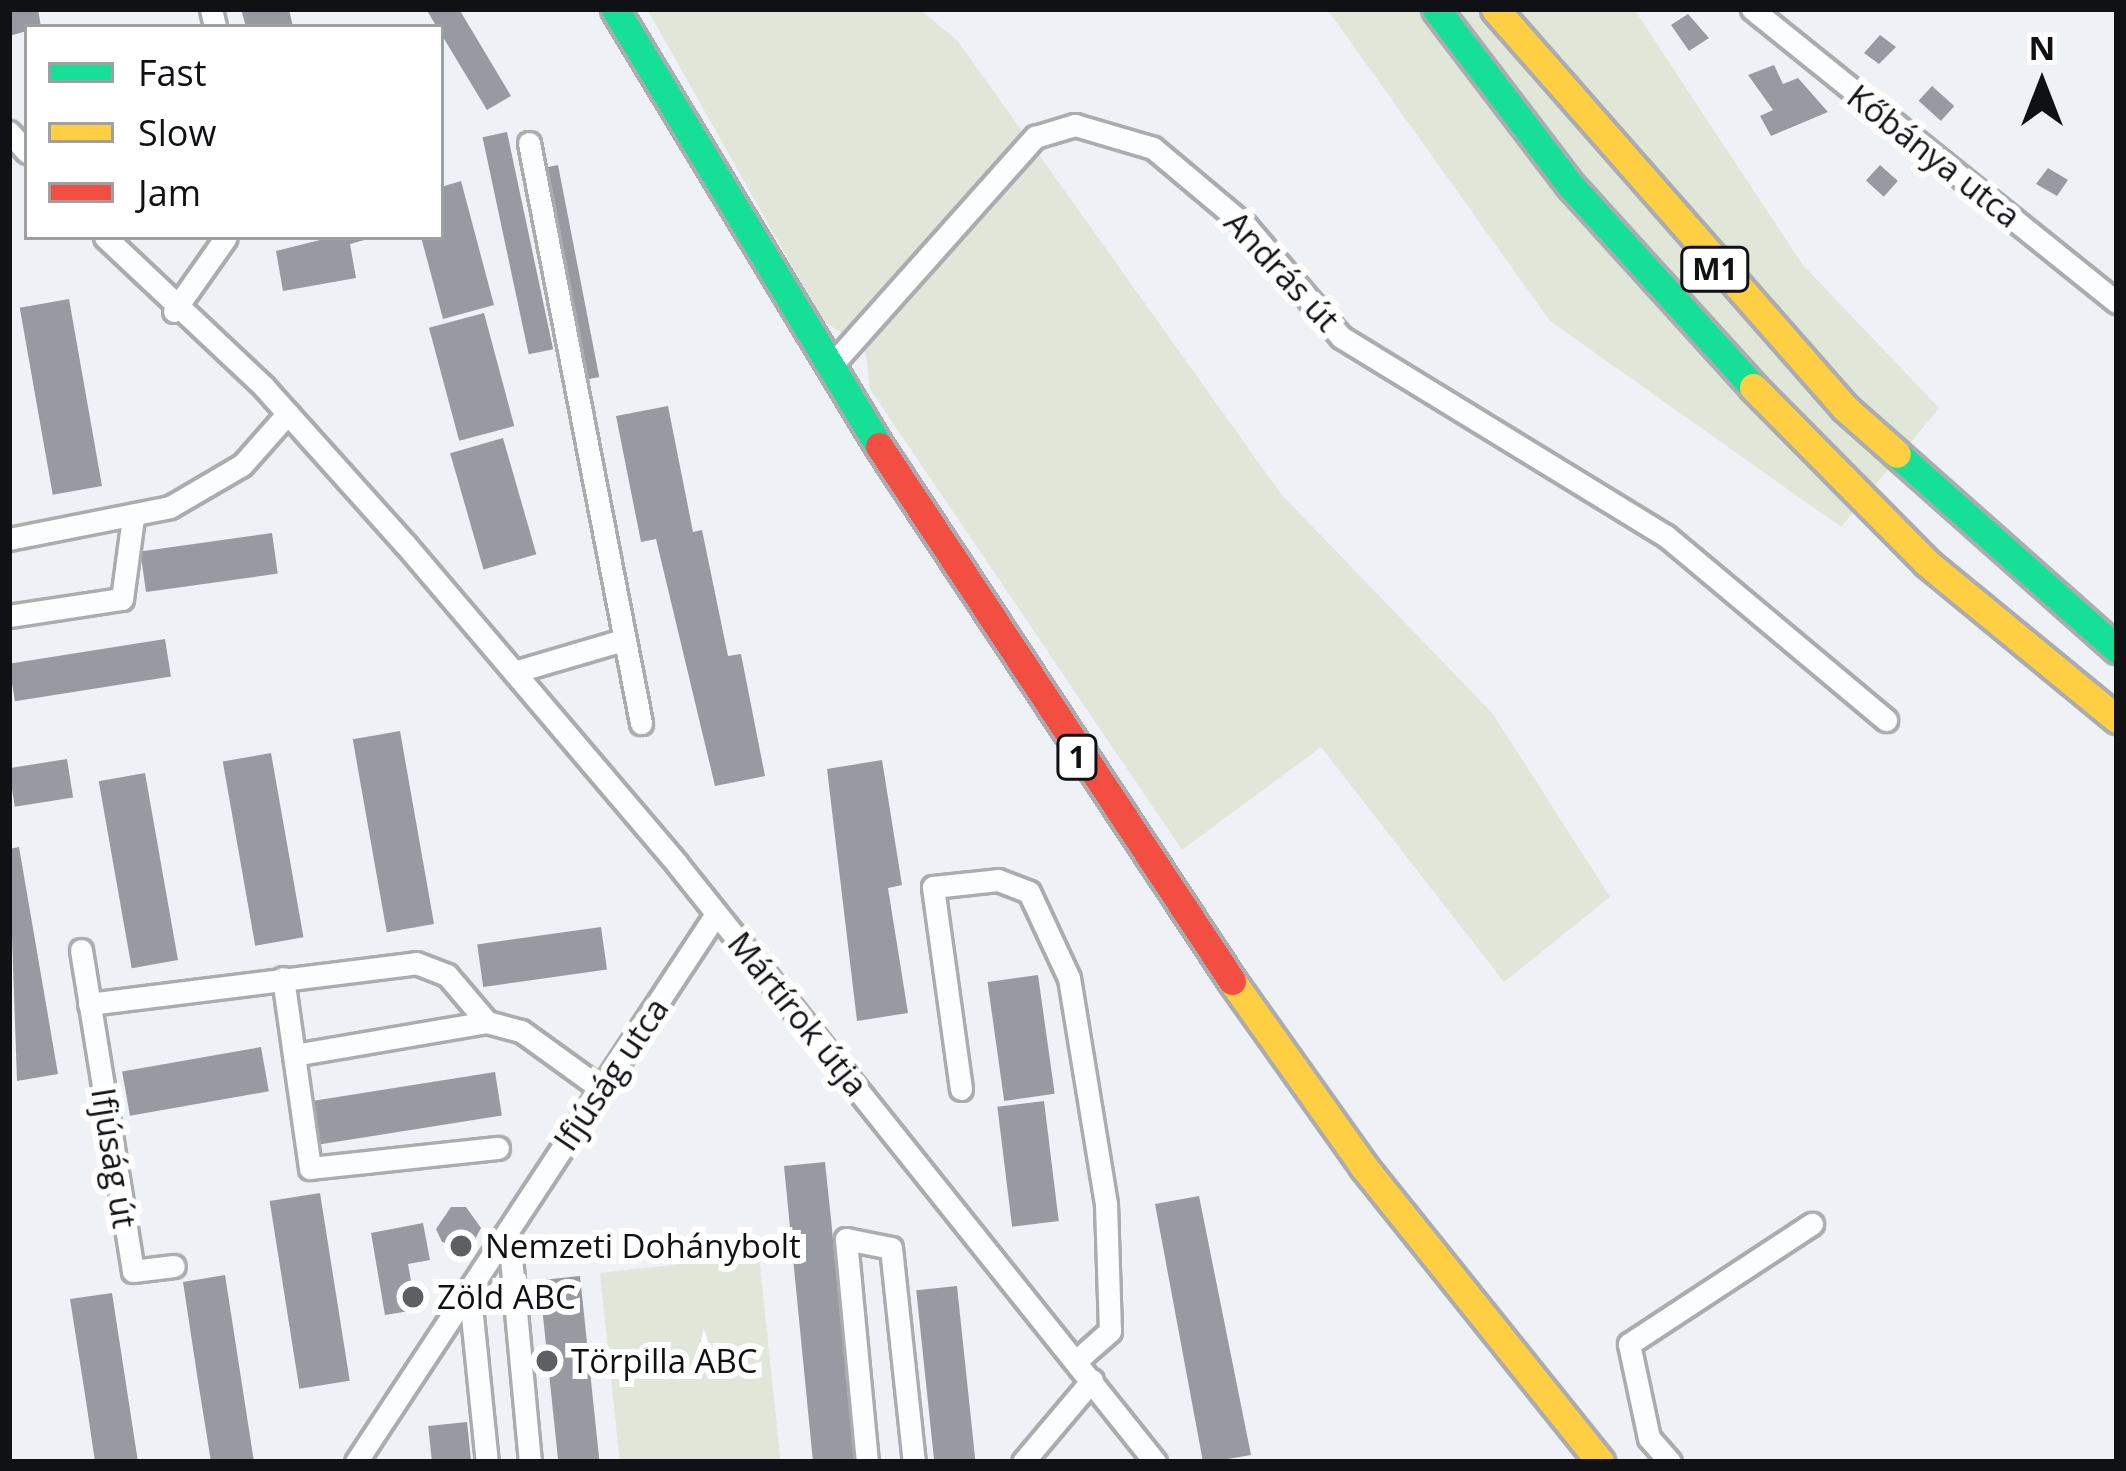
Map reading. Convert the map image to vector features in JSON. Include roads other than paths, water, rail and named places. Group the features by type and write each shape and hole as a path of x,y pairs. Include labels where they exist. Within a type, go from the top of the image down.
{"main road":[{"name":"1","path":"615,9 829,368 1156,874 1364,1167 1600,1462"},
{"name":"M1","path":"1436,9 1571,187 1810,450 1927,563 2117,719"},
{"name":"M1","path":"1495,9 1845,407 2117,650"}],"street":[{"name":"Kőbánya utca","path":"1752,9 2117,302"},
{"name":"András út","path":"829,368 1035,137 1075,125 1154,148 1246,226 1341,337 1666,536 1886,720"},
{"path":"529,143 640,723"},
{"name":"Mártírok útja","path":"108,240 175,311 288,412 514,672 716,914 1155,1462"},
{"path":"175,311 224,240"},
{"path":"9,539 133,518 242,465 288,412"},
{"path":"9,616 122,599 133,518"},
{"path":"514,672 623,640"},
{"path":"962,1089 933,886 998,880 1029,892 1048,921 1069,978 1106,1204 1110,1331 1076,1361"},
{"name":"Ifjúság utca","path":"356,1462 509,1236 596,1085 716,914"},
{"name":"Ifjúság út","path":"81,950 133,1270 174,1266"},
{"path":"89,1004 416,963 447,975 487,1022"},
{"path":"283,978 310,1168 498,1148"},
{"path":"294,1055 487,1022 521,1031 596,1085"},
{"path":"1670,1462 1649,1438 1629,1344 1812,1225"},
{"path":"509,1236 530,1462"},
{"path":"867,1462 846,1239 891,1248 914,1462"},
{"path":"470,1296 488,1462"},
{"path":"1023,1462 1092,1380"}],"place":[{"name":"Nemzeti Dohánybolt","path":"461,1246"},
{"name":"Zöld ABC","path":"413,1297"},
{"name":"Törpilla ABC","path":"547,1361"}]}
